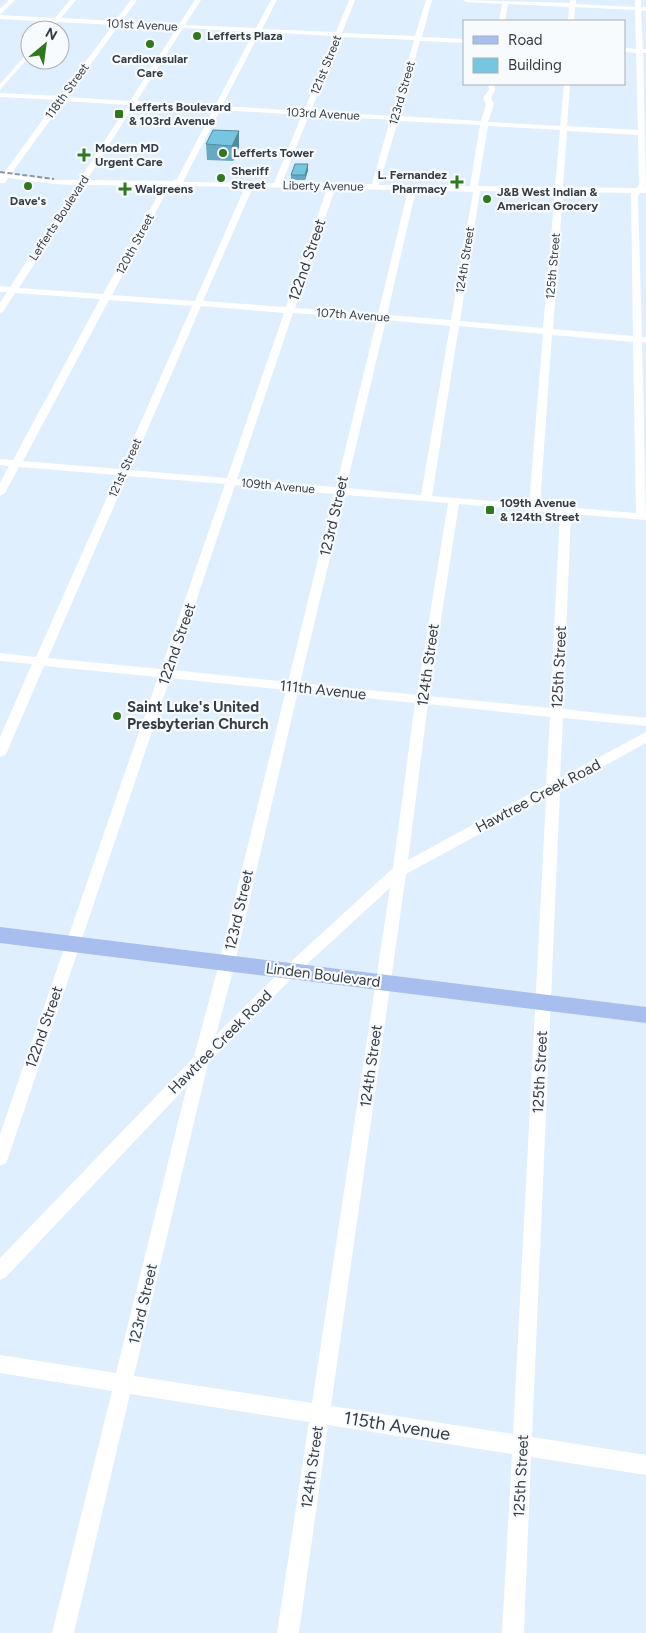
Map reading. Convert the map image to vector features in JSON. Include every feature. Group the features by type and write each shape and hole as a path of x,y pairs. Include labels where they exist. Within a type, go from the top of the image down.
{"main road":[{"name":"Linden Boulevard","path":"0,935 646,1015"}],"street":[{"path":"0,13 12,0"},
{"path":"57,20 73,0"},
{"name":"118th Street","path":"2,178 134,0"},
{"name":"Lefferts Boulevard","path":"0,310 198,0"},
{"name":"120th Street","path":"0,493 165,188 180,180 274,0"},
{"name":"121st Street","path":"277,185 352,0"},
{"name":"123rd Street","path":"375,186 428,0"},
{"path":"466,0 573,3 642,9"},
{"path":"638,0 642,9 643,186 642,191 634,195 642,339 644,517"},
{"path":"502,20 506,1"},
{"path":"572,20 573,3"},
{"name":"101st Avenue","path":"0,17 57,20"},
{"name":"101st Avenue","path":"70,21 463,42"},
{"path":"626,50 643,51"},
{"path":"0,88 20,64"},
{"name":"124th Street","path":"426,498 477,192 473,184 484,123 490,104 487,98 492,90 491,85"},
{"name":"125th Street","path":"534,508 567,85"},
{"name":"103rd Avenue","path":"0,95 644,132"},
{"name":"Liberty Avenue","path":"2,178 173,184 642,191"},
{"name":"121st Street","path":"0,752 250,185"},
{"name":"122nd Street","path":"0,1158 167,674 332,186"},
{"name":"123rd Street","path":"63,1633 201,1060 227,963 413,187"},
{"name":"107th Avenue","path":"0,289 382,317 455,325 642,339"},
{"name":"109th Avenue","path":"0,462 644,517"},
{"name":"124th Street","path":"288,1633 422,700 454,500"},
{"name":"125th Street","path":"513,1633 566,510"},
{"name":"111th Avenue","path":"0,657 646,722"},
{"name":"Hawtree Creek Road","path":"0,1271 201,1060 290,971 398,872 646,737"},
{"name":"115th Avenue","path":"0,1364 646,1465"}],"building":[{"path":"213,130 239,131 232,146 206,144"},
{"path":"295,164 308,164 305,175 291,175"}],"railway":[{"path":"0,172 54,179"}],"place":[{"name":"Lefferts Plaza","path":"197,36"},
{"name":"Cardiovasular Care","path":"150,44"},
{"name":"Lefferts Boulevard & 103rd Avenue","path":"119,114"},
{"name":"Lefferts Tower","path":"223,153"},
{"name":"Modern MD Urgent Care","path":"84,155"},
{"name":"Sheriff Street","path":"221,178"},
{"name":"L. Fernandez Pharmacy","path":"457,182"},
{"name":"Dave's","path":"28,186"},
{"name":"Walgreens","path":"125,189"},
{"name":"J&B West Indian & American Grocery","path":"487,199"},
{"name":"109th Avenue & 124th Street","path":"490,510"},
{"name":"Saint Luke's United Presbyterian Church","path":"117,716"}]}
